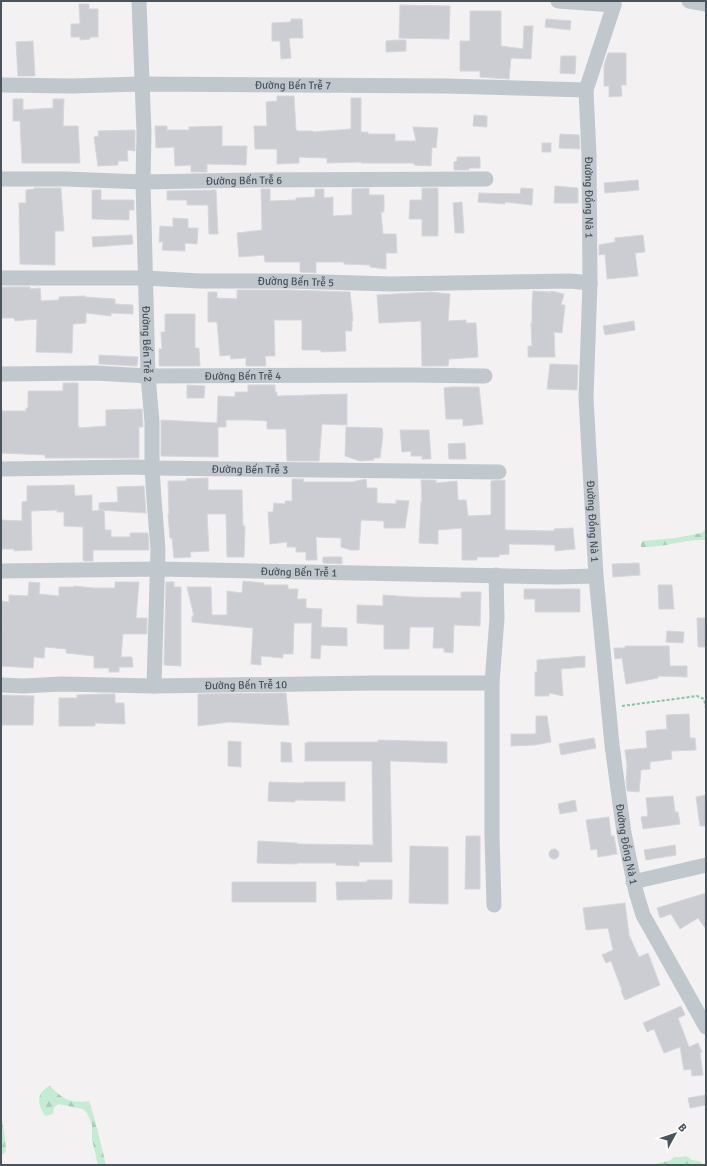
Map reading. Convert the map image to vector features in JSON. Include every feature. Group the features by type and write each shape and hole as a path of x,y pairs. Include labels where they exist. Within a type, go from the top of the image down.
{"street":[{"name":"Đường Bến Trễ 2","path":"139,1 144,133 143,182 148,376 152,422 152,468 158,549 154,686"},
{"path":"558,1 614,3"},
{"path":"689,1 706,4"},
{"name":"Đường Đồng Nà 1","path":"614,3 586,90 589,155 590,282 586,398 596,576 612,745 624,833 633,882 643,915 706,1027"},
{"name":"Đường Bến Trễ 7","path":"1,85 72,86 142,84 446,86 586,90"},
{"name":"Đường Bến Trễ 6","path":"1,179 66,179 143,182 486,179"},
{"name":"Đường Bến Trễ 5","path":"1,278 145,278 391,284 570,281 590,282"},
{"name":"Đường Bến Trễ 4","path":"1,374 95,373 148,376 485,376"},
{"name":"Đường Bến Trễ 3","path":"1,469 137,467 499,472"},
{"name":"Đường Bến Trễ 1","path":"1,571 158,569 555,577 596,576"},
{"path":"494,905 492,835 492,683 497,618 496,575"},
{"name":"Đường Bến Trễ 10","path":"1,685 61,684 154,686 492,683"},
{"path":"633,882 706,865"}],"path":[{"path":"609,708 697,696 704,698 706,708"}],"green space":[{"path":"706,529 706,540 641,547 643,541 675,538 702,533"},
{"path":"50,1086 67,1100 77,1102 89,1101 106,1165 98,1165 92,1139 92,1124 87,1113 83,1109 58,1104 54,1108 53,1114 45,1116 42,1112 39,1103 40,1095"},
{"path":"1,1113 6,1152 1,1155"},
{"path":"686,1156 692,1160 699,1161 704,1165 654,1165 670,1160 674,1157"}],"building":[{"path":"79,4 89,4 89,9 98,9 98,37 90,37 90,39 80,40 80,37 71,37 71,24 80,24"},
{"path":"400,5 450,6 449,39 399,38"},
{"path":"470,11 501,11 501,46 523,49 524,26 533,26 531,59 511,58 509,79 480,77 480,71 460,71 460,41 470,41"},
{"path":"291,19 302,19 303,38 289,38 291,58 281,59 280,41 272,41 272,23 291,22"},
{"path":"546,19 571,21 570,30 545,27"},
{"path":"406,40 406,51 386,52 386,41"},
{"path":"33,41 35,76 18,76 16,42"},
{"path":"608,53 626,53 626,85 621,85 622,96 609,97 609,86 604,86 604,65"},
{"path":"561,56 576,56 575,74 560,73"},
{"path":"277,96 294,96 296,130 298,131 313,132 351,129 351,98 361,98 361,132 368,132 368,134 395,134 395,141 416,141 413,127 438,128 436,148 432,147 431,166 414,165 414,163 327,163 327,158 299,157 299,163 277,164 277,149 255,149 254,126 267,126 266,102 277,101"},
{"path":"13,99 23,99 23,110 53,108 53,99 64,99 63,126 78,126 80,163 22,163 20,121 13,121"},
{"path":"474,115 487,116 487,127 473,126"},
{"path":"155,126 167,126 167,130 189,130 189,127 222,126 222,146 247,146 246,165 207,164 207,172 191,172 191,165 175,166 174,147 156,148"},
{"path":"135,130 135,151 127,150 128,161 118,161 118,165 98,166 94,137 99,136 98,131"},
{"path":"560,134 579,135 580,149 559,148"},
{"path":"542,143 551,143 551,152 542,152"},
{"path":"457,157 480,157 480,168 454,170 454,162 457,161"},
{"path":"638,180 639,190 605,193 604,183"},
{"path":"555,186 578,188 578,203 554,203"},
{"path":"34,188 61,188 64,231 55,231 55,265 20,264 19,203 26,203 26,190"},
{"path":"369,188 369,195 384,195 384,212 381,212 383,234 396,234 397,253 386,253 386,269 370,267 370,265 344,264 344,262 316,262 316,273 300,272 300,262 265,262 264,255 239,257 237,233 262,230 261,189 270,189 270,201 296,200 296,198 315,197 315,189 324,189 324,198 333,197 333,216 352,215 352,189"},
{"path":"422,188 438,188 438,236 422,236 422,219 409,219 410,200 422,200"},
{"path":"521,188 533,189 532,205 505,202 505,204 478,202 479,193 520,194"},
{"path":"92,190 101,190 101,200 134,200 134,210 129,210 129,220 92,219"},
{"path":"216,190 218,234 209,234 208,205 187,205 187,200 167,200 167,191"},
{"path":"462,202 464,233 455,233 453,203"},
{"path":"173,218 188,219 188,228 198,228 197,244 185,243 185,251 162,250 163,242 159,242 160,226 173,227"},
{"path":"132,235 133,244 93,247 92,237"},
{"path":"643,235 645,252 635,253 638,276 607,279 605,254 599,255 599,245 615,242 615,238"},
{"path":"1,287 30,287 30,289 40,288 41,301 59,300 59,297 85,296 115,299 115,304 133,305 133,314 111,313 111,316 86,313 86,323 73,324 72,353 36,352 37,319 15,321 14,318 1,318"},
{"path":"237,290 350,292 353,321 352,331 345,331 346,351 321,352 321,350 302,350 302,320 274,320 275,356 265,356 266,366 246,366 246,358 231,359 230,355 220,356 217,322 208,322 208,292 217,292 217,298 237,299"},
{"path":"533,291 551,291 564,294 561,305 565,305 562,333 554,332 555,357 528,357 528,346 532,346 531,323 532,324"},
{"path":"431,292 450,294 448,321 466,320 466,323 476,323 478,357 449,359 448,366 422,366 421,321 379,323 377,295"},
{"path":"165,314 195,314 195,348 199,348 200,366 159,366 159,349 162,349 161,332 165,332"},
{"path":"634,321 635,330 605,335 603,326"},
{"path":"99,355 138,357 137,366 99,364"},
{"path":"550,364 578,365 577,390 547,389"},
{"path":"63,383 78,383 79,428 106,426 106,410 142,409 143,427 139,427 139,458 45,458 45,455 1,453 1,411 26,411 26,408 28,408 28,391 63,391"},
{"path":"187,385 205,386 204,398 187,398"},
{"path":"248,385 275,385 275,392 277,392 277,396 347,394 347,425 322,424 319,461 287,461 286,429 267,429 267,421 249,420 226,420 226,427 218,427 218,457 161,456 161,420 217,423 218,396 235,397 235,392 248,392"},
{"path":"479,387 483,424 463,426 463,419 446,419 444,388"},
{"path":"346,427 382,428 383,434 380,458 360,461 345,456"},
{"path":"400,430 429,430 431,459 422,459 422,456 411,456 411,451 402,452"},
{"path":"465,443 466,459 449,459 448,444"},
{"path":"208,478 208,490 242,490 243,526 245,526 244,557 227,557 226,514 207,514 209,551 190,552 191,557 174,558 172,538 170,538 168,514 168,481 186,481 186,479"},
{"path":"292,479 304,479 303,482 352,482 366,479 367,488 377,488 377,503 396,504 396,500 409,501 405,528 384,528 384,521 361,520 359,550 351,550 341,547 341,538 316,537 317,560 306,560 306,552 296,552 296,547 287,547 287,542 270,544 268,512 273,512 274,503 285,504 285,501 292,501"},
{"path":"421,480 436,480 436,483 457,481 458,500 466,500 468,516 491,515 491,481 505,480 505,530 554,531 554,529 573,528 575,549 555,551 555,545 509,544 509,554 499,555 499,557 477,557 477,560 462,560 462,528 438,530 438,544 419,543 422,501"},
{"path":"74,485 75,496 92,495 92,511 104,510 105,530 111,530 111,537 130,537 130,533 148,533 149,550 93,550 93,561 84,561 83,527 64,526 64,512 57,512 57,510 31,511 32,550 14,551 14,549 1,549 1,520 22,521 22,502 27,501 27,486"},
{"path":"144,486 146,513 99,510 99,503 118,502 117,487"},
{"path":"323,557 342,557 342,564 323,563"},
{"path":"639,563 640,575 613,577 612,564"},
{"path":"243,581 264,583 264,585 288,585 288,589 298,589 297,599 306,599 306,608 322,609 321,627 347,628 347,646 321,645 320,659 311,658 312,623 294,623 293,654 283,654 283,658 261,656 261,665 251,664 253,628 192,622 192,616 194,616 187,587 211,587 212,615 227,615 227,591 242,593"},
{"path":"29,582 40,583 39,594 59,596 59,587 74,586 115,588 115,582 139,582 136,618 147,618 147,634 123,634 121,657 132,657 133,667 119,667 119,672 109,672 109,668 94,668 94,656 66,653 66,649 45,647 44,658 34,657 33,668 1,666 1,601 9,602 9,595 28,596"},
{"path":"166,582 174,582 174,587 181,587 181,666 164,665"},
{"path":"658,585 672,585 674,609 659,609"},
{"path":"524,589 580,589 580,612 535,612 535,599 524,599"},
{"path":"461,592 481,592 480,626 454,625 453,653 444,652 444,648 433,648 434,627 410,627 409,649 384,649 384,625 357,623 357,605 383,606 383,595 461,598"},
{"path":"697,618 706,618 706,647 698,647"},
{"path":"667,631 684,632 683,643 666,642"},
{"path":"625,646 669,646 670,666 687,666 687,677 658,676 658,678 626,684 622,658 615,659 614,648 625,648"},
{"path":"585,656 585,667 561,669 563,696 549,693 549,696 535,696 535,672 537,672 537,660"},
{"path":"286,693 289,725 229,722 198,726 198,694"},
{"path":"115,694 115,703 124,703 125,724 95,723 95,726 59,726 59,698 77,698 77,695"},
{"path":"1,695 34,696 33,725 1,725"},
{"path":"689,714 690,738 695,738 696,750 671,751 672,759 650,762 650,769 641,770 639,792 627,791 627,766 625,750 647,748 646,731 667,729 666,715"},
{"path":"536,716 547,716 551,742 534,745 511,746 511,734 536,734"},
{"path":"594,738 596,748 561,755 559,744"},
{"path":"378,740 447,742 447,763 390,761 392,862 359,862 359,866 336,865 336,863 257,863 258,841 297,844 373,845 372,761 305,761 305,743 378,742"},
{"path":"228,741 241,742 241,767 228,766"},
{"path":"281,742 291,743 292,762 281,762"},
{"path":"269,782 345,782 345,801 268,801"},
{"path":"706,795 706,826 700,826 696,797"},
{"path":"673,796 675,812 678,812 680,824 643,829 641,817 648,816 646,798"},
{"path":"575,800 577,811 560,814 558,804"},
{"path":"609,817 611,836 614,836 617,854 598,857 597,849 591,850 586,820"},
{"path":"466,836 480,836 480,889 465,889"},
{"path":"675,845 676,855 646,860 644,850"},
{"path":"410,846 448,847 448,904 409,903"},
{"path":"552,849 556,849 558,850 558,858 552,859 549,856 549,852"},
{"path":"367,880 392,880 392,899 337,900 336,882 367,882"},
{"path":"232,882 316,882 316,902 232,902"},
{"path":"706,893 706,929 698,918 680,929 671,914 660,918 657,908"},
{"path":"625,903 629,935 639,957 648,953 660,985 625,1000 611,961 606,963 602,955 613,950 608,928 586,930 583,908"},
{"path":"681,1006 685,1015 678,1018 689,1047 698,1043 702,1052 700,1053 703,1075 692,1076 691,1069 684,1070 680,1047 664,1053 654,1029 647,1032 643,1023"},
{"path":"706,1095 706,1105 690,1108 688,1098"}]}
